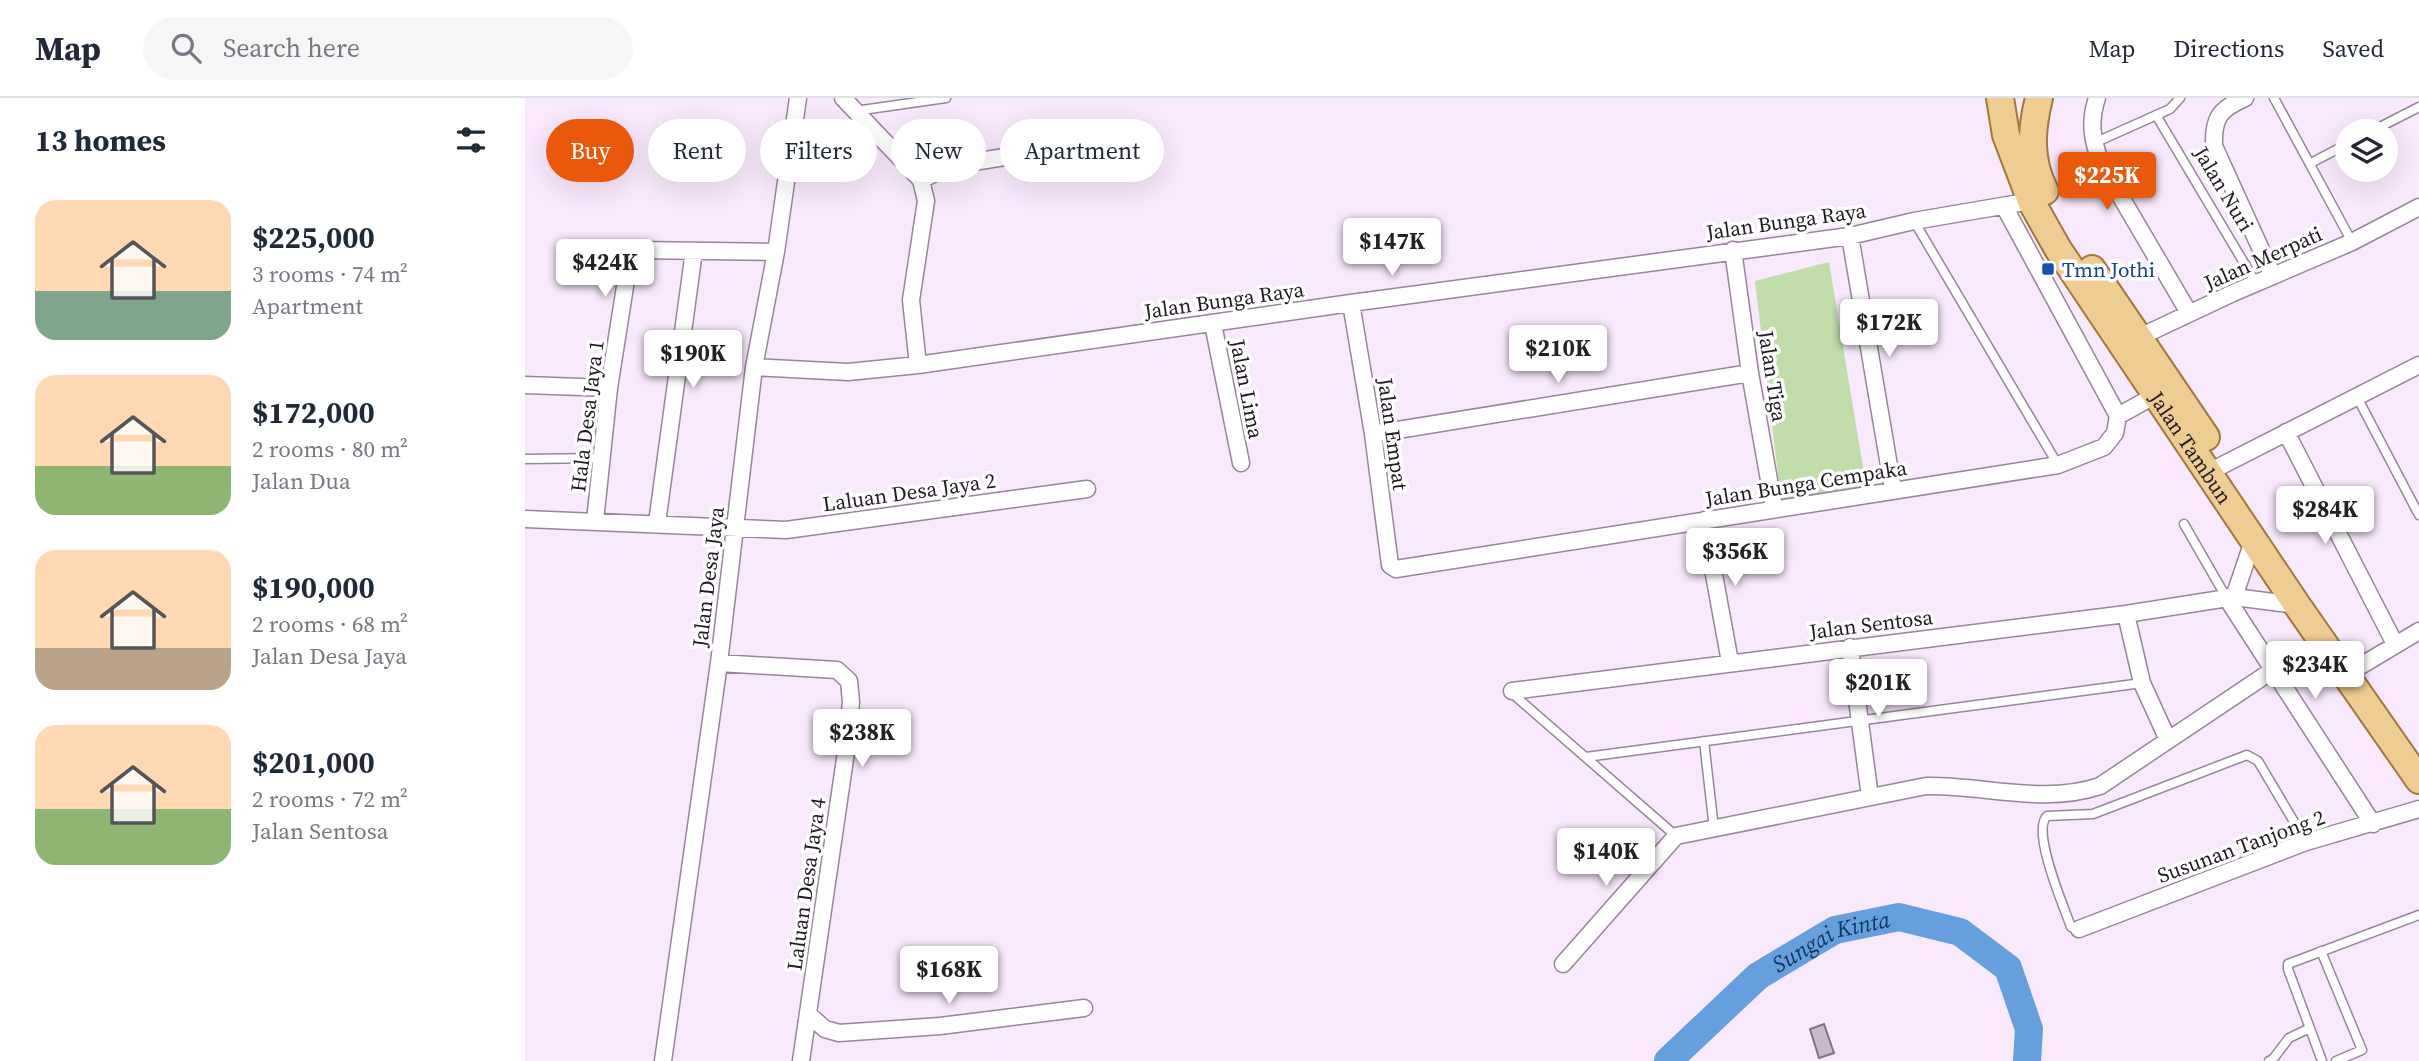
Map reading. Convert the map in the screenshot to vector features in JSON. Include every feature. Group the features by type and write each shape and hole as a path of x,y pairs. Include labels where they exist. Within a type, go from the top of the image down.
{"main road":[{"name":"Jalan Tambun","path":"2000,98 2006,135 2031,201 2058,249 2131,341"},
{"name":"Jalan Tambun","path":"2039,98 2033,121 2032,148 2039,179 2060,222 2131,341 2353,669 2419,780"},
{"name":"Jalan Tambun","path":"2216,468 2254,538 2297,605 2419,750"}],"street":[{"name":"Jalan Desa Jaya","path":"663,1061 719,663 754,367 776,253 798,98"},
{"path":"843,98 891,149"},
{"path":"2097,98 2091,126 2094,144 2113,186 2189,313"},
{"name":"Jalan Nuri","path":"2245,98 2226,106 2216,120 2213,131 2214,146 2273,276"},
{"path":"918,365 911,300 926,201 921,182"},
{"name":"Jalan Bunga Raya","path":"754,367 848,372 918,365 1733,250 1850,236 2031,201"},
{"path":"2004,206 2118,416 2164,390"},
{"name":"Jalan Merpati","path":"2131,341 2352,242 2419,207"},
{"path":"1850,236 1893,489"},
{"name":"Hala Desa Jaya 1","path":"595,521 610,388 631,255 636,250 776,253"},
{"name":"Jalan Tiga","path":"1733,250 1750,373 1774,508"},
{"path":"657,523 694,251"},
{"name":"Jalan Empat","path":"1351,303 1373,434 1390,565 1396,569"},
{"name":"Jalan Lima","path":"1213,324 1241,463"},
{"path":"2216,468 2417,370"},
{"path":"1373,434 1750,373"},
{"path":"525,385 610,388"},
{"name":"Jalan Bunga Cempaka","path":"1396,569 2059,465 2104,447 2115,433 2118,416"},
{"path":"2286,432 2395,643"},
{"name":"Laluan Desa Jaya 2","path":"525,519 786,530 1087,489"},
{"path":"1704,520 1730,662"},
{"path":"2254,538 2230,597 2273,670 2373,824"},
{"name":"Jalan Sentosa","path":"1512,691 2126,614 2230,597 2297,605"},
{"path":"2126,614 2142,683 2168,740"},
{"path":"2353,669 2419,631"},
{"path":"1850,647 1870,797"},
{"name":"Laluan Desa Jaya 4","path":"719,663 837,670 849,681 851,702 846,752 801,1061"},
{"path":"1563,964 1676,836 1926,786 1957,786 2045,795 2070,794 2100,786 2273,670"},
{"name":"Susunan Tanjong 2","path":"2079,929 2306,842 2419,809"},
{"path":"808,1014 825,1029 839,1033 940,1026 1084,1008"}],"lane":[{"path":"855,111 946,98"},
{"path":"2094,144 2175,106 2180,98"},
{"path":"2274,98 2352,242"},
{"path":"2396,119 2419,107"},
{"name":"Jalan Nuri","path":"2155,115 2256,283"},
{"path":"2311,163 2335,150"},
{"path":"1914,222 2059,465"},
{"path":"2357,397 2419,515"},
{"path":"525,459 602,458"},
{"path":"2184,524 2230,597"},
{"path":"1586,757 2142,683"},
{"path":"1512,691 1676,836"},
{"path":"1704,741 1714,829"},
{"path":"2079,929 2071,927 2043,845 2041,828 2042,821 2047,816 2093,814 2246,755 2258,761 2306,842"},
{"path":"2322,1061 2287,967 2289,962 2419,915"},
{"path":"2321,951 2362,1050 2336,1061"},
{"path":"2272,1060 2289,1038 2310,1028"}],"green space":[{"path":"1829,262 1866,485 1781,499 1755,281"}],"building":[{"path":"1824,1024 1834,1053 1819,1058 1810,1029"}],"waterway":[{"name":"Sungai Kinta","path":"1668,1061 1758,976 1835,930 1899,917 1960,932 2008,968 2029,1029 2027,1061"}],"place":[{"name":"Tmn Jothi","path":"2048,269"}]}
